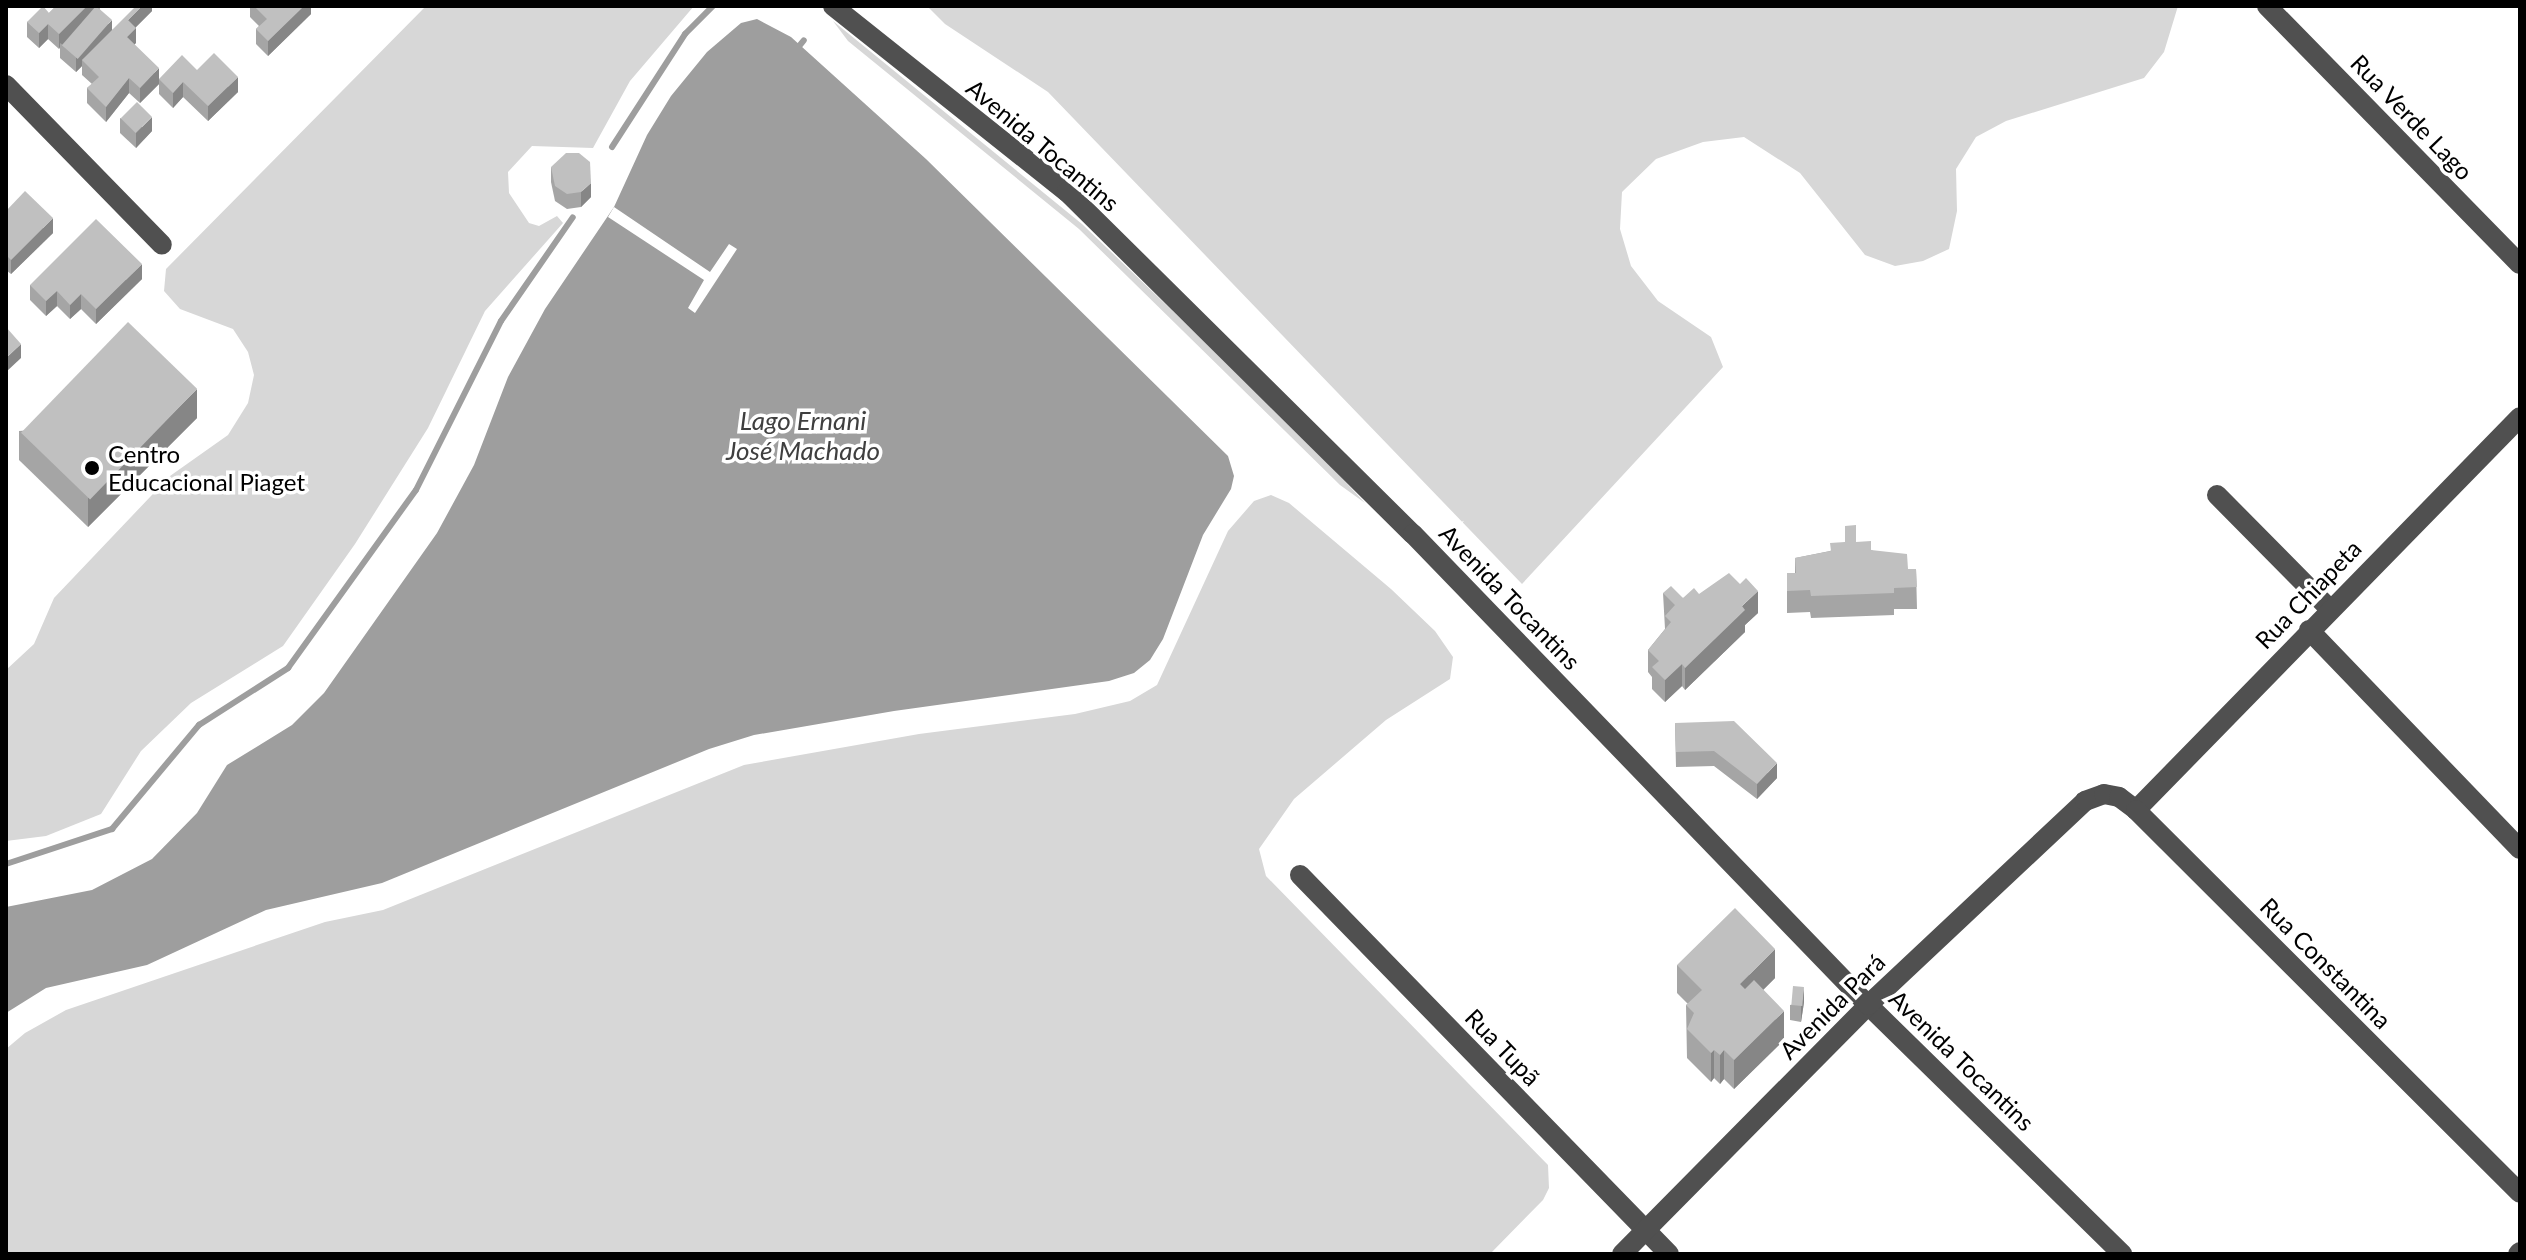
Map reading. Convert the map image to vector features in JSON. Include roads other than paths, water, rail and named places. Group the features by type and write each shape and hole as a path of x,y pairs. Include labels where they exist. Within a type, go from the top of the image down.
{"street":[{"name":"Avenida Tocantins","path":"833,6 1067,192 1402,523 1868,1005 2122,1254"},
{"name":"Rua Verde Lago","path":"2267,6 2520,264"},
{"path":"6,85 162,245"},
{"name":"Rua Chiapeta","path":"2136,810 2520,417"},
{"path":"2217,495 2330,609"},
{"path":"2309,630 2520,849"},
{"name":"Rua Constantina","path":"2085,801 2111,794 2136,810 2520,1193"},
{"name":"Avenida Pará","path":"1622,1254 1868,1005 2085,801"},
{"name":"Rua Tupã","path":"1300,875 1669,1254"}],"water":[{"name":"Lago Ernani José Machado","path":"757,19 791,37 926,159 1228,456 1234,476 1231,489 1203,535 1163,639 1150,660 1134,673 1109,681 894,711 754,735 709,749 382,883 266,910 147,965 46,988 6,1013 6,907 92,890 152,859 197,813 227,765 292,725 324,693 437,533 474,465 508,377 545,309 614,207 647,135 671,96 707,52 741,23"}],"waterway":[{"path":"612,147 685,34 713,6"},
{"path":"800,45 804,40"},
{"path":"6,864 112,829 199,725 288,668 416,490 501,321 573,217"}],"place":[{"name":"Centro Educacional Piaget","path":"92,468"}]}
